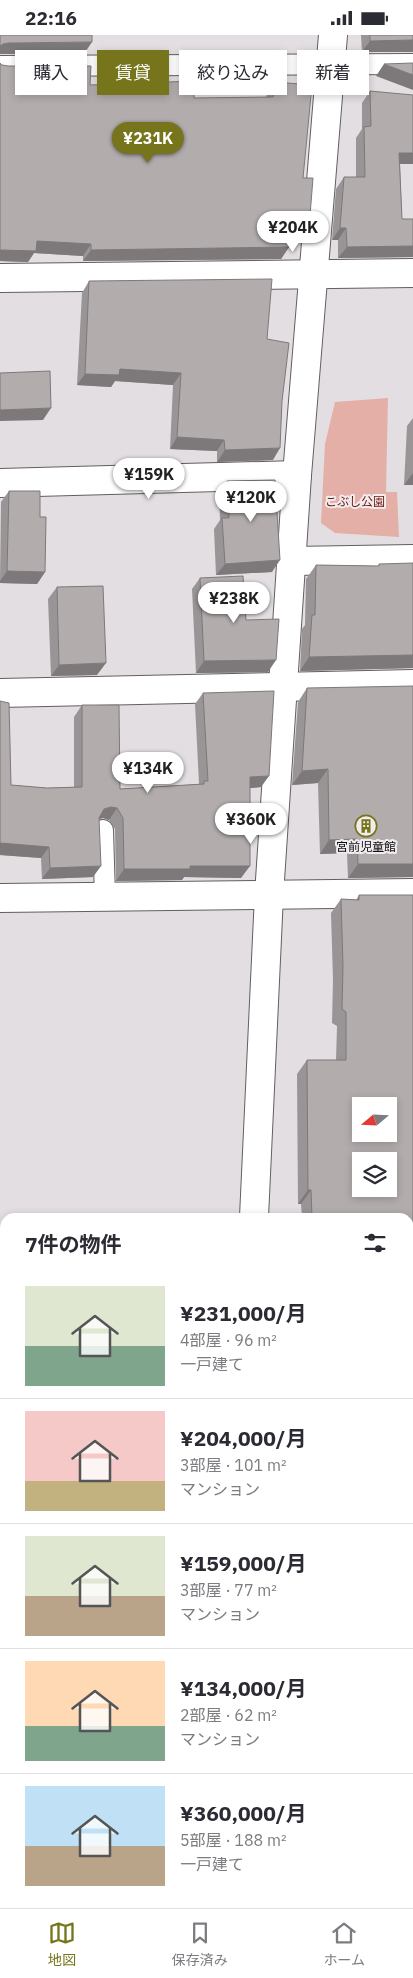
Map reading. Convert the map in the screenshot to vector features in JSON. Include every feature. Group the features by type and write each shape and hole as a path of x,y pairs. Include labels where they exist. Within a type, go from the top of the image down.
{"street":[{"path":"332,50 333,35"},
{"path":"254,1213 269,895 298,475 328,95"},
{"path":"0,278 413,273"},
{"path":"0,483 298,475"},
{"path":"292,561 413,559"},
{"path":"0,693 413,684"},
{"path":"0,898 413,893"}],"lane":[{"path":"369,65 413,64"},
{"path":"0,66 297,65"},
{"path":"103,831 105,897"}],"green space":[{"name":"こぶし公園","path":"388,398 386,492 397,492 399,537 335,533 321,523 325,444 335,402"}],"building":[{"path":"0,35 92,35 92,42 8,43 0,46"},
{"path":"370,35 413,35 413,40 370,41"},
{"path":"0,63 2,65 15,66 15,95 87,95 87,66 91,66 90,85 97,85 97,95 169,95 169,82 179,82 179,95 194,95 194,98 273,97 273,95 287,95 287,83 297,84 297,95 311,95 303,178 313,178 309,228 289,228 289,247 91,250 91,244 37,241 36,251 0,250"},
{"path":"413,63 413,75 384,64"},
{"path":"370,91 413,95 413,153 399,153 402,219 413,219 413,246 347,247 346,228 340,228 344,177 365,177 364,127 371,126"},
{"path":"272,279 267,339 289,343 282,401 280,448 225,450 224,440 177,437 181,373 120,369 119,375 85,374 89,281"},
{"path":"50,371 51,408 0,410 0,373"},
{"path":"275,480 280,560 225,564 222,518 229,518 227,481"},
{"path":"9,491 40,491 40,517 46,517 45,572 7,571"},
{"path":"413,563 413,655 309,657 312,615 315,615 316,565 379,566 379,564"},
{"path":"243,576 246,620 279,619 276,660 204,661 200,578"},
{"path":"103,586 106,663 59,665 57,587"},
{"path":"413,686 413,864 358,864 357,839 329,840 328,769 302,771 307,688"},
{"path":"274,691 269,776 250,777 250,866 190,866 190,869 124,869 123,818 117,808 111,807 104,809 99,818 101,866 50,868 49,847 0,843 0,701 9,703 11,785 47,788 82,787 82,705 119,705 120,789 204,784 204,781 208,781 203,693"},
{"path":"359,895 413,895 413,1213 312,1213 311,1190 308,1190 307,1060 346,1060 346,1012 342,1009 341,899 359,900"}],"place":[{"name":"宮前児童館","path":"366,826"}]}
